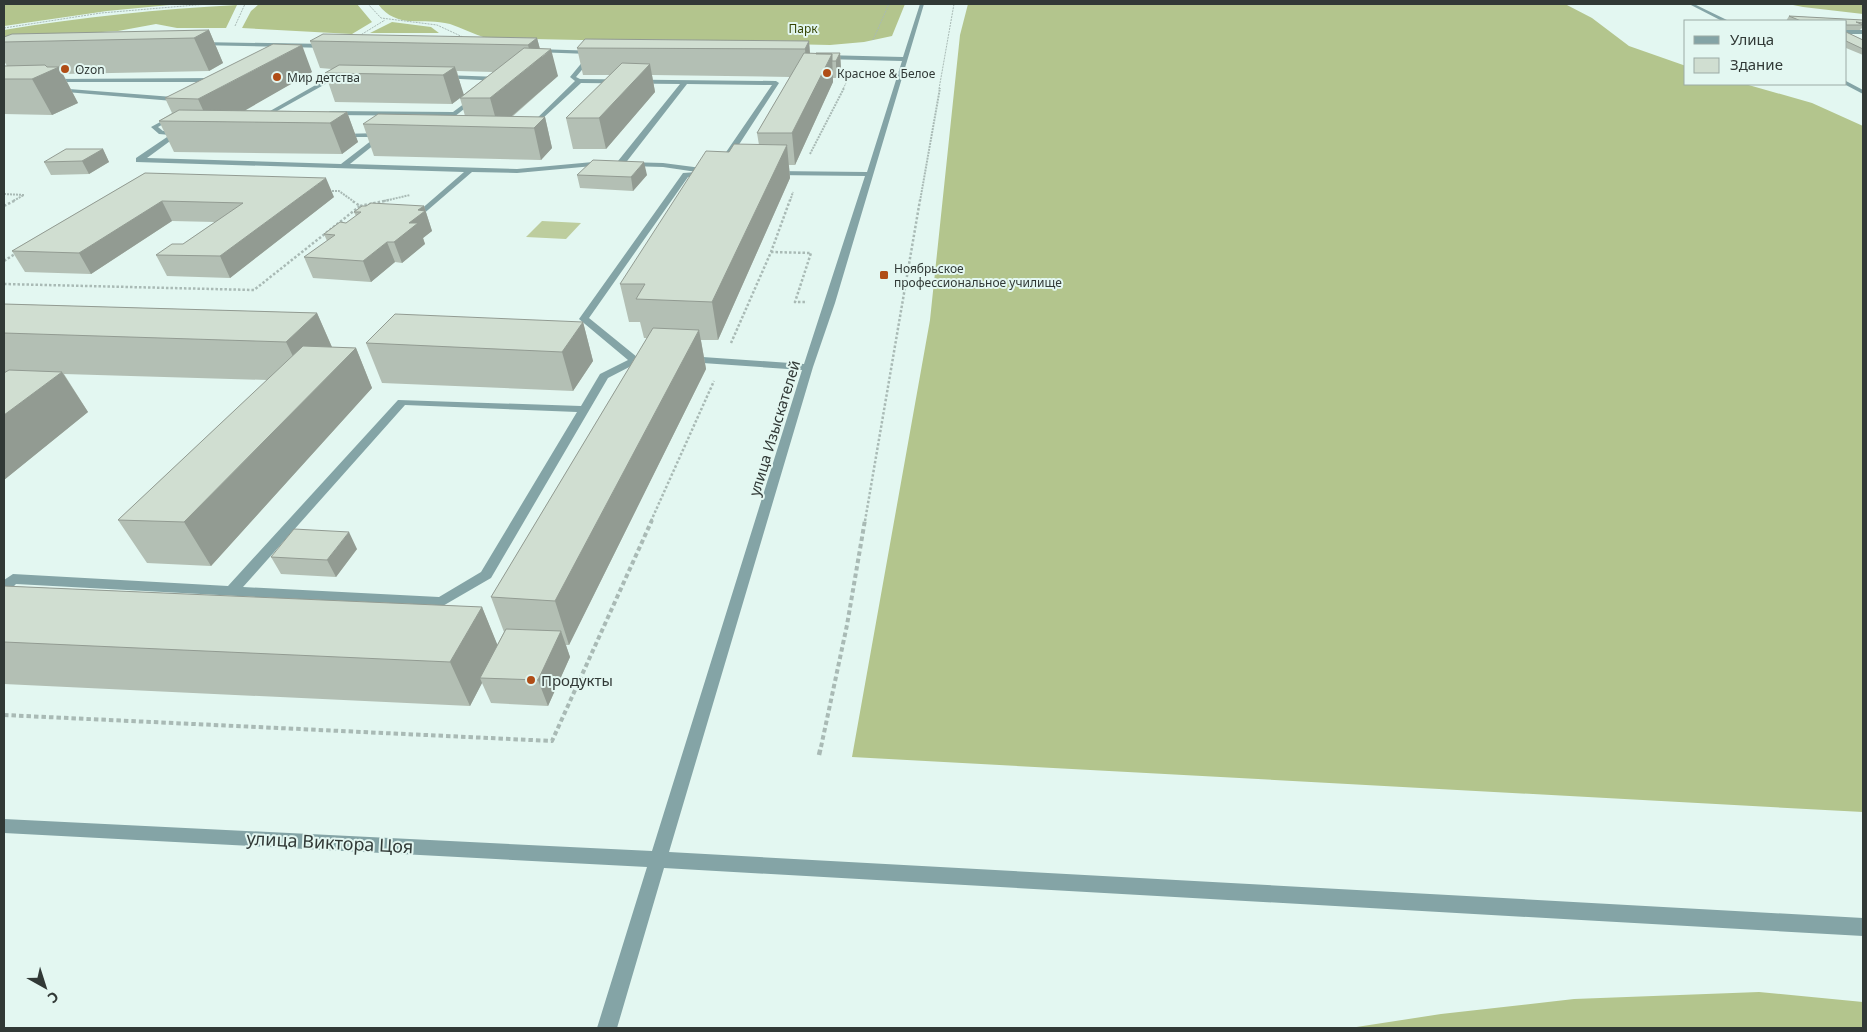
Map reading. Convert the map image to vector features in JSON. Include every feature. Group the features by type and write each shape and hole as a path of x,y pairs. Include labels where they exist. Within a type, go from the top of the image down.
{"street":[{"name":"улица Изыскателей","path":"607,1028 656,861 922,4"},
{"path":"1691,4 1724,20"},
{"path":"1847,32 1863,32"},
{"path":"187,44 336,46"},
{"path":"293,55 311,45"},
{"path":"534,51 603,52"},
{"path":"593,52 573,77 579,81 776,83 717,172"},
{"path":"820,57 906,59"},
{"path":"250,124 337,75 346,76"},
{"path":"434,77 502,78 494,84"},
{"path":"46,81 224,80"},
{"path":"521,137 579,81"},
{"path":"621,163 685,82"},
{"path":"1847,84 1863,92"},
{"path":"52,89 173,99"},
{"path":"434,130 478,96"},
{"path":"324,113 455,114"},
{"path":"179,114 154,127 161,133 187,133"},
{"path":"178,133 139,160 517,171 595,162 663,165 717,172"},
{"path":"336,135 392,136"},
{"path":"342,166 383,136"},
{"path":"414,220 470,170"},
{"path":"635,360 584,319 686,175 726,172"},
{"path":"763,172 870,174"},
{"path":"7,582 441,602 486,575 604,376 635,360 659,358"},
{"path":"676,358 808,367"},
{"path":"231,591 402,402 584,409"},
{"name":"улица Виктора Цоя","path":"4,826 502,851 1863,927"}],"path":[{"path":"4,28 101,13 208,4"},
{"path":"233,28 245,4"},
{"path":"368,4 381,18 386,20 437,25 469,40"},
{"path":"819,755 849,615 954,4"},
{"path":"359,36 386,20"},
{"path":"4,284 254,290 360,206 451,186"},
{"path":"323,190 339,191 360,206"},
{"path":"4,194 24,195 4,206"},
{"path":"4,260 21,251"},
{"path":"771,252 812,253 795,302 830,303"}],"green space":[{"path":"4,4 180,4 107,11 4,26"},
{"path":"259,4 357,4 372,22 352,34 242,28 251,11"},
{"name":"Парк","path":"378,4 905,4 892,36 864,42 830,45 486,38 450,24 402,20 385,12"},
{"path":"968,4 1565,4 1592,18 1629,46 1684,65 1684,85 1749,85 1812,103 1863,126 1863,812 852,757 930,320 960,35"},
{"path":"1788,4 1863,4 1863,14 1803,7"},
{"path":"237,5 226,28 177,28 156,24 118,31 4,38 4,30 62,21 150,11"},
{"path":"392,22 431,27 439,33 370,33"},
{"path":"542,221 581,223 566,239 526,237"},
{"path":"1759,992 1863,1002 1863,1028 1350,1028 1441,1014 1574,999"}],"building":[{"path":"1789,16 1863,20 1863,23 1856,22 1863,25 1847,25 1847,20 1799,20"},
{"path":"209,30 194,38 4,42 4,37 12,34"},
{"path":"1847,32 1863,40 1863,49 1847,41"},
{"path":"323,34 537,38 528,45 310,41"},
{"path":"585,39 809,41 805,49 577,48"},
{"path":"273,44 302,45 198,99 165,98"},
{"path":"524,48 551,49 490,98 460,98"},
{"path":"804,53 832,54 792,133 757,133"},
{"path":"816,53 840,53 836,61 832,61 832,54"},
{"path":"622,63 650,64 599,118 566,118"},
{"path":"45,65 47,67 59,67 32,79 4,79 4,66"},
{"path":"339,65 455,67 443,75 325,73"},
{"path":"179,110 347,112 330,123 159,121"},
{"path":"378,114 545,117 534,128 363,124"},
{"path":"734,144 787,145 712,302 636,299 645,284 620,284 706,151 729,152"},
{"path":"66,149 103,149 82,161 44,162"},
{"path":"593,160 644,162 631,177 577,175"},
{"path":"145,173 326,178 220,256 156,255 172,244 183,244 243,203 162,201 79,253 12,251"},
{"path":"371,203 424,206 418,210 425,211 409,223 418,223 394,242 387,242 363,261 304,257 335,235 324,234 340,222 346,223 361,212 354,212 362,206"},
{"path":"4,304 317,313 286,342 4,333"},
{"path":"395,314 583,322 562,352 366,343"},
{"path":"653,328 699,330 555,601 491,597"},
{"path":"303,346 356,348 184,522 118,520"},
{"path":"9,370 62,372 4,415 4,373"},
{"path":"294,529 349,532 327,560 271,557"},
{"path":"4,586 482,607 450,662 4,642"},
{"path":"506,629 561,631 538,680 480,678"}],"place":[{"name":"Ozon","path":"65,69"},
{"name":"Красное & Белое","path":"827,73"},
{"name":"Мир детства","path":"277,77"},
{"name":"Ноябрьское профессиональное училище","path":"884,275"},
{"name":"Продукты","path":"531,680"}]}
